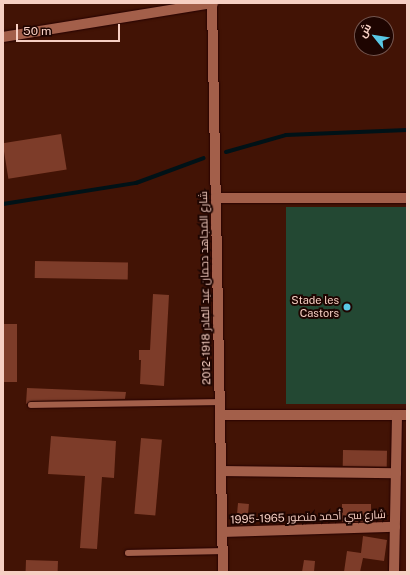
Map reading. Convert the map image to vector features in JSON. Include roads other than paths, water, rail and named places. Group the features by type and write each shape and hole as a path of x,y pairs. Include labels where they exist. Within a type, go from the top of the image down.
{"street":[{"path":"3,37 212,3"},
{"name":"شارع المجاهد دحمان عبد القادر 1918-2012","path":"212,3 223,572"},
{"path":"216,198 407,198"},
{"path":"220,415 402,415 396,473 394,572"},
{"path":"221,471 396,473"},
{"name":"شارع سي أحمد منصور 1965-1995","path":"222,532 395,527"}],"lane":[{"path":"31,404 220,402"},
{"path":"128,553 223,550"}],"waterway":[{"path":"226,152 286,135 407,130"},
{"path":"3,204 136,183 204,158"}],"place":[{"name":"Stade les Castors","path":"347,307"}]}
